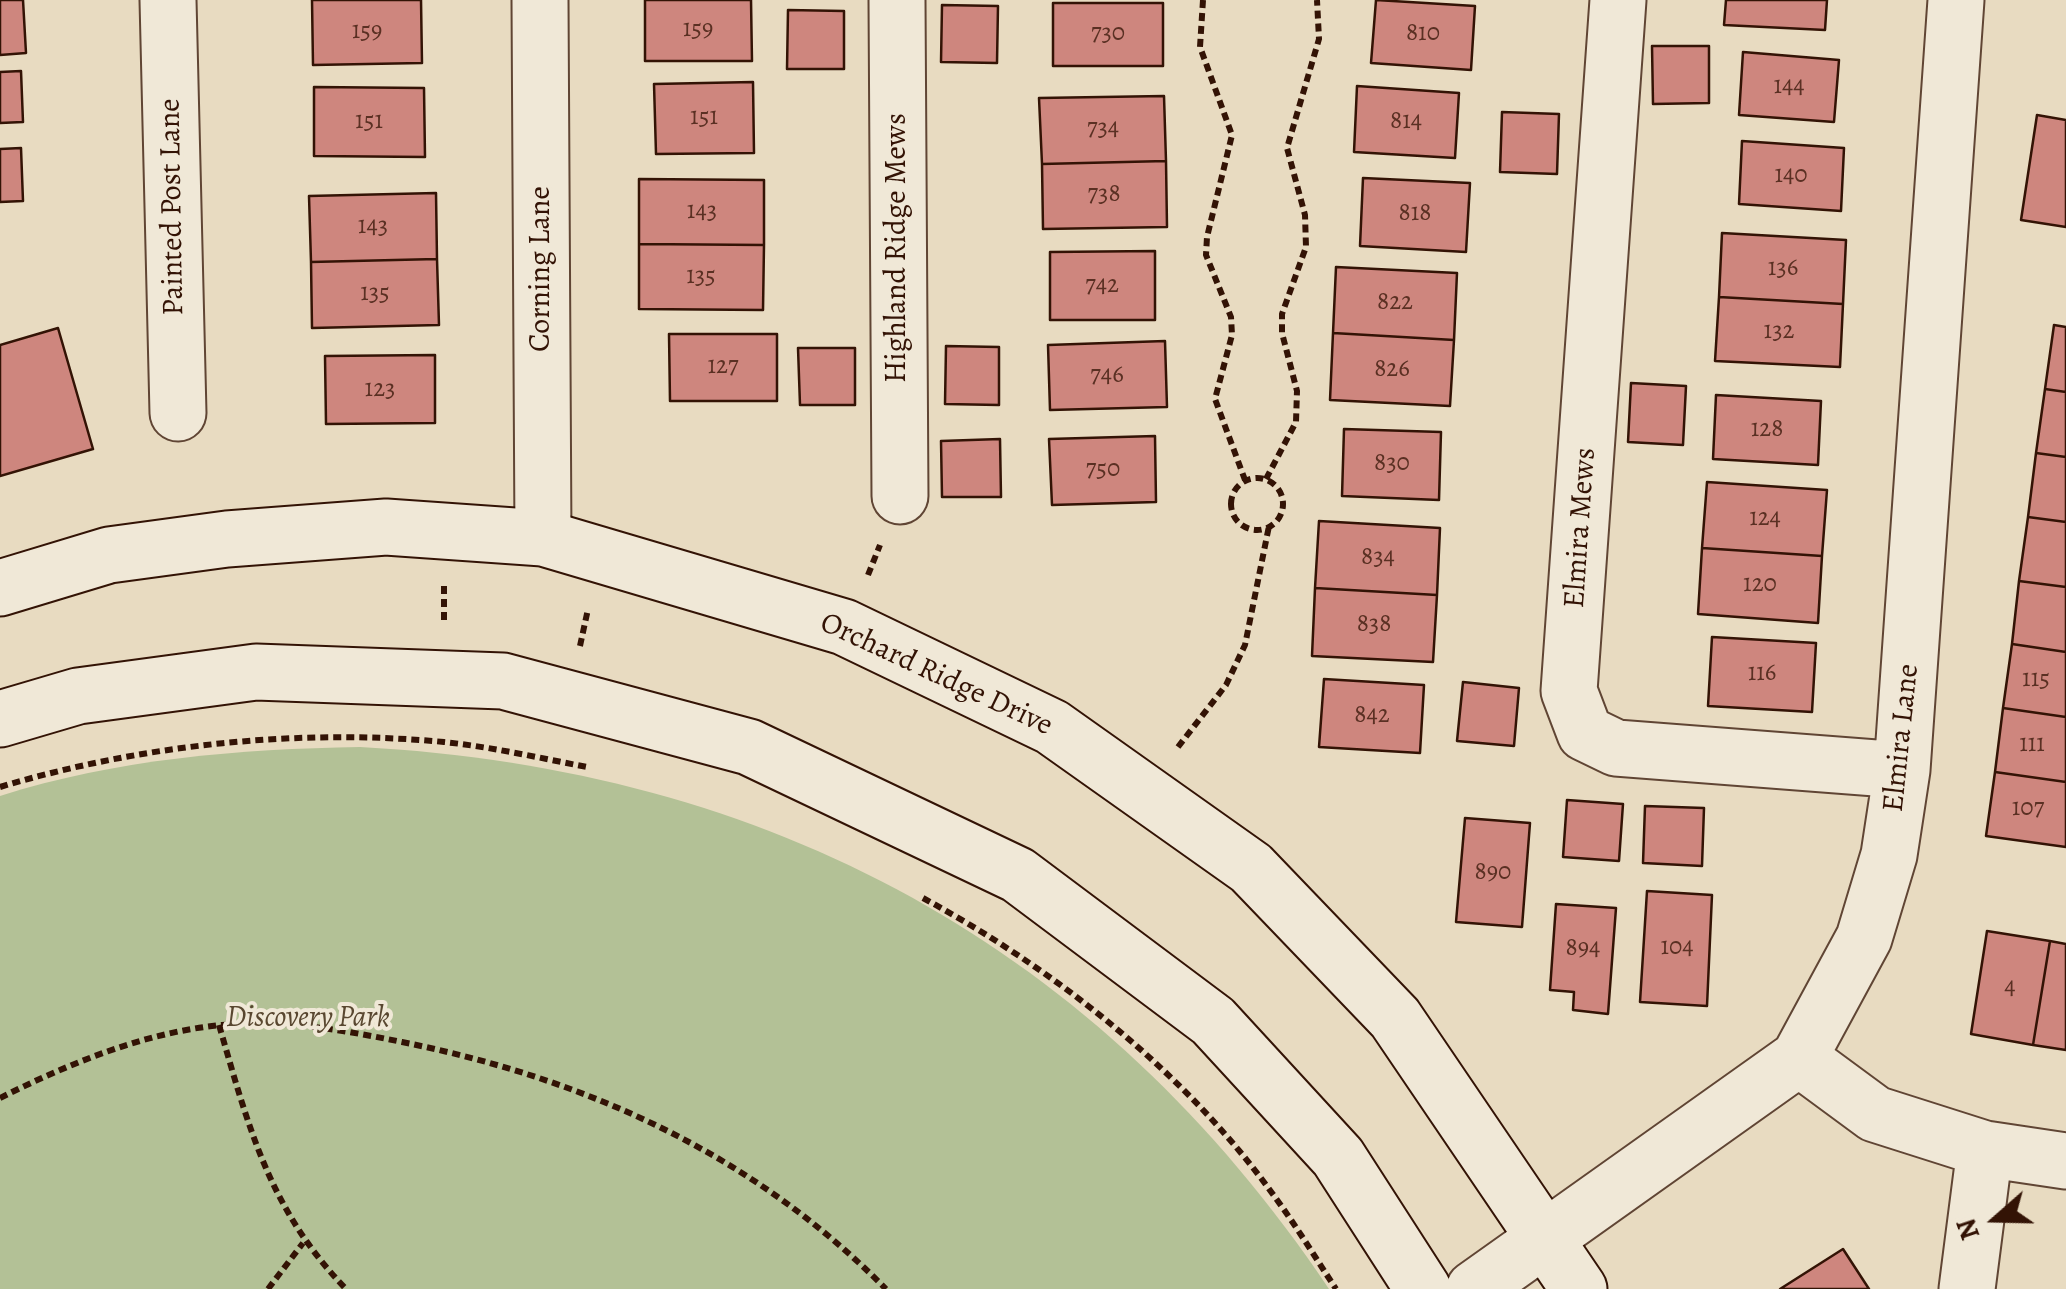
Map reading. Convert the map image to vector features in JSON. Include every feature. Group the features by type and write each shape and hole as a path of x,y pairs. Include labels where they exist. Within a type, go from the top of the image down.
{"street":[{"name":"Painted Post Lane","path":"168,0 178,413"},
{"name":"Corning Lane","path":"540,0 543,538"},
{"name":"Highland Ridge Mews","path":"897,0 900,496"},
{"name":"Elmira Mews","path":"1618,0 1570,691 1584,732 1616,748 1902,770"},
{"name":"Elmira Lane","path":"1474,1289 1547,1241 1798,1058 1864,938 1889,854 1902,770 1956,0"},
{"name":"Orchard Ridge Drive","path":"0,588 109,555 227,539 386,527 543,538 844,626 1052,727 1250,868 1395,1018 1579,1289"},
{"path":"0,719 78,696 256,672 503,681 750,747 1018,876 1213,1021 1338,1157 1422,1289"},
{"path":"1798,1058 1876,1114 1985,1149 2066,1161"},
{"path":"1968,1289 1985,1149"}],"path":[{"path":"1202,0 1200,46 1232,135 1207,237 1206,255 1231,317 1232,335 1214,399 1245,480"},
{"path":"1266,480 1296,422 1297,391 1282,333 1282,314 1306,247 1305,215 1286,148 1319,39 1317,0"},
{"path":"1141,789 1226,685 1246,645 1269,526 1282,512 1282,503 1276,485 1266,480 1245,480"},
{"path":"1245,480 1232,496 1234,517 1251,529 1269,526"},
{"path":"844,626 900,496"},
{"path":"444,576 444,635"},
{"path":"578,656 591,592"},
{"path":"0,787 54,771 190,747 350,738 445,742 588,768"},
{"path":"911,892 957,917 1074,996 1184,1090 1270,1191 1336,1289"},
{"path":"0,1098 145,1040 219,1025 299,1025 363,1034 496,1063 575,1088 714,1152 796,1206 886,1289"},
{"path":"219,1025 256,1153 303,1243 346,1289"},
{"path":"268,1289 303,1243"}],"green space":[{"name":"Discovery Park","path":"360,747 510,763 652,793 786,838 912,898 1029,973 1138,1063 1238,1168 1329,1289 0,1289 0,796 88,773 178,758"}],"building":[{"path":"0,0 23,0 26,53 0,55"},
{"path":"312,0 421,0 422,63 313,65"},
{"path":"645,0 751,0 752,61 645,61"},
{"path":"1376,0 1475,6 1471,70 1371,63"},
{"path":"1726,0 1827,0 1825,30 1724,25"},
{"path":"1053,3 1163,3 1163,66 1053,66"},
{"path":"942,5 998,6 997,63 941,62"},
{"path":"788,10 844,11 844,69 787,69"},
{"path":"1652,46 1709,46 1709,103 1653,104"},
{"path":"1743,52 1839,60 1834,122 1739,115"},
{"path":"21,71 23,122 0,123 0,72"},
{"path":"753,82 754,153 656,154 654,84"},
{"path":"1357,86 1459,93 1455,158 1354,152"},
{"path":"314,87 424,88 425,157 314,156"},
{"path":"1164,96 1166,161 1042,164 1039,98"},
{"path":"1502,112 1559,114 1557,174 1500,172"},
{"path":"2037,115 2066,120 2066,227 2021,220"},
{"path":"1742,141 1844,148 1841,211 1739,204"},
{"path":"21,148 23,201 0,202 0,149"},
{"path":"1166,161 1167,227 1043,229 1042,164"},
{"path":"1363,178 1470,183 1466,252 1360,246"},
{"path":"639,179 764,180 764,245 639,244"},
{"path":"436,193 437,259 311,262 309,196"},
{"path":"1722,233 1846,240 1843,304 1719,297"},
{"path":"639,244 764,245 763,310 639,309"},
{"path":"1155,251 1155,320 1050,320 1050,252"},
{"path":"437,259 439,325 312,328 311,262"},
{"path":"1336,267 1457,273 1454,340 1333,333"},
{"path":"1719,297 1843,304 1840,367 1715,361"},
{"path":"2054,325 2066,327 2066,392 2045,389"},
{"path":"58,328 93,449 0,476 0,345"},
{"path":"1333,333 1454,340 1450,406 1330,400"},
{"path":"669,334 777,334 777,401 670,401"},
{"path":"1165,341 1167,407 1050,410 1048,345"},
{"path":"946,346 999,347 999,405 945,404"},
{"path":"798,348 855,348 855,405 800,405"},
{"path":"435,355 435,423 326,424 325,356"},
{"path":"1631,383 1686,386 1683,445 1628,442"},
{"path":"2045,389 2066,392 2066,457 2036,453"},
{"path":"1716,395 1821,401 1818,465 1713,459"},
{"path":"1344,429 1441,432 1439,500 1342,496"},
{"path":"1155,436 1156,502 1052,505 1049,439"},
{"path":"1000,439 1001,497 942,497 941,441"},
{"path":"2036,453 2066,457 2066,522 2028,517"},
{"path":"1707,482 1827,490 1822,556 1702,548"},
{"path":"2028,517 2066,522 2066,587 2019,581"},
{"path":"1319,521 1440,528 1437,595 1315,588"},
{"path":"1702,548 1822,556 1818,623 1698,614"},
{"path":"2019,581 2066,587 2066,652 2012,644"},
{"path":"1315,588 1437,595 1433,662 1312,656"},
{"path":"1712,637 1816,643 1812,712 1708,706"},
{"path":"2012,644 2066,652 2066,717 2003,708"},
{"path":"1324,679 1424,685 1420,753 1319,747"},
{"path":"1463,682 1519,688 1514,746 1457,741"},
{"path":"2003,708 2066,717 2066,782 1995,772"},
{"path":"1995,772 2066,782 2066,847 1986,836"},
{"path":"1567,800 1623,804 1619,861 1563,857"},
{"path":"1645,806 1704,808 1702,866 1643,863"},
{"path":"1465,818 1530,823 1522,927 1456,922"},
{"path":"1647,891 1712,895 1707,1006 1640,1002"},
{"path":"1556,904 1616,908 1608,1014 1573,1010 1574,992 1550,990"},
{"path":"1987,931 2050,941 2033,1045 1971,1034"},
{"path":"2050,941 2066,944 2066,1050 2033,1045"},
{"path":"1843,1249 1869,1289 1780,1289"}]}
